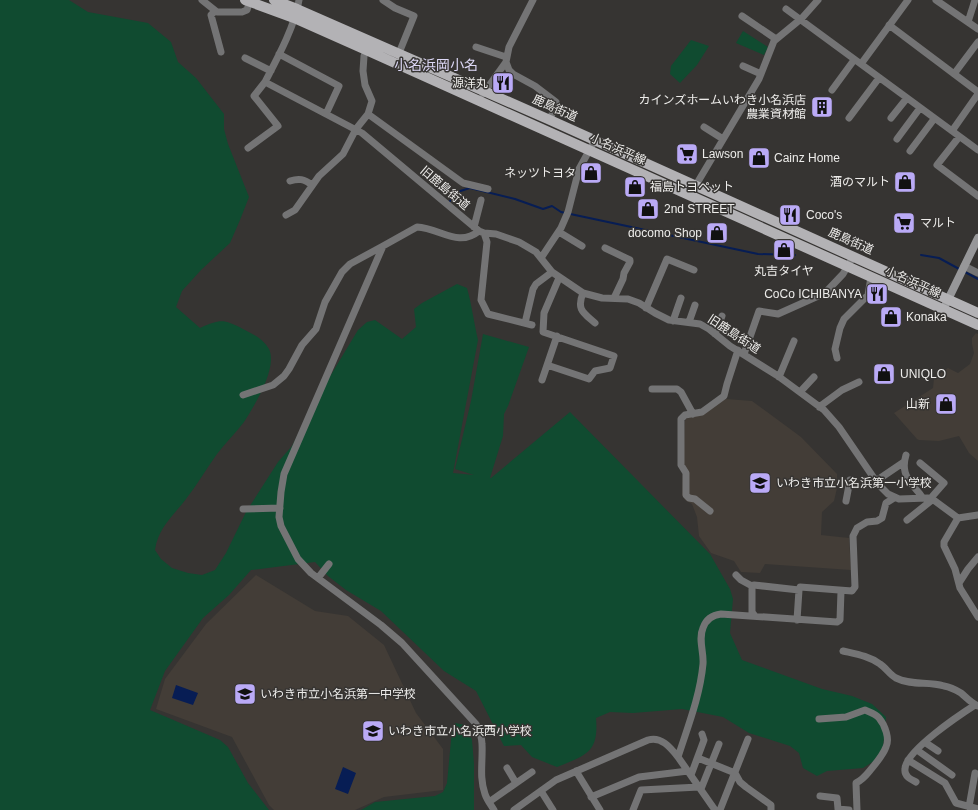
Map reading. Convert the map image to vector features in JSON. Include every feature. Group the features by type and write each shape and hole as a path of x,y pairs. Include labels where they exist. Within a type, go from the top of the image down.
{"main road":[{"name":"鹿島街道","path":"274,0 297,9 368,45 398,53 596,140 695,185 850,261 948,298 978,313"},
{"path":"248,1 297,9"},
{"name":"小名浜平線","path":"368,45 481,101 589,150 690,195 850,261 871,277 978,325"}],"street":[{"path":"202,0 217,12 242,12 246,10 248,1"},
{"path":"383,0 395,8 414,16 398,53"},
{"path":"481,101 484,91 506,59 509,47 533,0"},
{"path":"690,195 761,74 776,39 800,20 818,0"},
{"path":"861,64 908,0"},
{"path":"936,0 978,29"},
{"path":"968,22 975,0"},
{"path":"248,148 278,126 254,96 265,82 271,71 297,9"},
{"path":"786,9 978,150"},
{"path":"215,11 212,15 221,52"},
{"path":"742,16 776,39"},
{"path":"889,26 978,93 952,131"},
{"path":"954,74 978,42"},
{"path":"286,215 295,210 319,176 343,154 356,129 368,114 372,101 365,85 363,71 364,56 368,45"},
{"path":"476,47 506,59"},
{"path":"279,54 339,86 326,114"},
{"path":"245,58 271,71"},
{"path":"506,59 509,70 512,74 535,86 556,102 550,120"},
{"path":"832,90 854,60"},
{"path":"743,66 761,74"},
{"path":"849,118 878,78"},
{"name":"旧鹿島街道","path":"265,82 356,129 479,230 519,242 536,252 552,272 583,293 602,298 628,299 639,303 673,321 700,324 709,329 800,392 832,418 876,481 894,498"},
{"path":"891,118 907,98"},
{"path":"897,139 920,108"},
{"path":"368,114 463,183 488,189"},
{"path":"910,151 934,119"},
{"path":"704,127 723,139"},
{"path":"959,137 937,165 978,196"},
{"path":"541,258 559,232 567,214 579,169 596,140"},
{"path":"290,181 296,179 303,180 312,186"},
{"path":"243,396 273,385 284,376 302,345 316,329 324,302 342,272 350,264 417,227 436,231 458,239 474,236 479,230 481,200"},
{"path":"479,230 487,242 481,300 488,314 528,324 533,289 536,284 552,272"},
{"path":"559,232 582,246"},
{"path":"944,310 948,298 978,238"},
{"path":"383,246 284,474 279,517 281,526 291,549 301,563 318,578 381,625 402,643 476,724 482,743 481,776 485,794 494,810"},
{"path":"605,248 630,260 614,298"},
{"path":"646,308 667,259 694,270"},
{"path":"710,511 695,499 687,497 686,494 686,473 681,466 682,419 684,415 702,412 724,396 727,384 759,311 778,314 825,293 843,274 850,261"},
{"path":"962,269 978,273"},
{"path":"837,358 835,349 844,318 868,295 871,277"},
{"path":"547,365 589,378 595,371 610,368 614,356 543,332 544,313 559,278"},
{"path":"583,293 580,302 582,311 595,323"},
{"path":"673,321 682,298"},
{"path":"689,322 695,305"},
{"path":"715,334 722,316"},
{"path":"542,380 557,336"},
{"path":"779,377 794,341"},
{"path":"800,392 814,377"},
{"path":"819,407 842,390 859,382"},
{"path":"652,389 677,388 681,392 693,414"},
{"path":"876,481 905,458 903,469 905,474 928,499 958,518 978,515"},
{"path":"907,520 944,483 920,463"},
{"path":"846,501 850,480"},
{"path":"736,575 741,580 752,586 799,590 800,587 852,591 855,587 853,536 857,528 867,522 877,521 882,518 886,503 894,498 928,499"},
{"path":"243,509 280,508"},
{"path":"958,518 944,542 944,546 955,569 959,583 978,617"},
{"path":"959,583 978,557"},
{"path":"318,578 329,564"},
{"path":"752,586 752,612 755,616"},
{"path":"797,620 799,590"},
{"path":"678,756 698,694 703,663 701,647 702,628 707,620 713,615 721,614 837,622 840,620 841,591"},
{"path":"843,651 868,657 880,664 891,675 899,680 911,683 942,685 952,688 977,705 946,724 908,760 904,770 906,774 916,782"},
{"path":"819,719 846,717 866,710 880,718 884,727 887,737 886,747 878,761 864,779 856,783 857,810"},
{"path":"689,773 698,758 704,740 702,734"},
{"path":"514,810 556,780 652,739 666,743 678,756 715,810"},
{"path":"720,810 748,739"},
{"path":"926,743 938,751"},
{"path":"700,788 712,764 719,744"},
{"path":"917,750 952,775"},
{"path":"698,758 735,773 740,782 771,805 771,810"},
{"path":"908,760 944,784 956,803 978,809"},
{"path":"507,768 516,783"},
{"path":"576,771 600,810"},
{"path":"489,802 532,772"},
{"path":"591,797 643,776 689,773"},
{"path":"969,807 974,773"},
{"path":"633,810 641,790 700,788"},
{"path":"541,791 553,810"},
{"path":"820,796 837,798 838,809 849,810"}],"shaded area":[{"name":"山新","path":"976,333 978,334 978,461 969,453 959,436 939,441 919,440 894,413 933,388 934,378 948,368 958,373 970,364 974,353 972,338"},
{"name":"いわき市立小名浜第一小学校","path":"726,399 752,401 801,437 837,474 837,488 834,501 822,512 821,535 849,538 851,570 765,564 760,573 741,572 734,561 711,553 699,536 697,517 692,504 685,500 682,495 685,421 686,419"},
{"path":"256,575 315,611 348,616 384,645 416,713 443,749 443,790 384,797 355,810 274,810 269,805 232,737 156,709 165,679 206,624"}],"green space":[{"path":"0,0 69,0 88,12 148,23 171,42 178,62 196,78 224,114 224,129 228,144 249,197 230,243 201,270 182,291 176,307 200,328 222,321 254,335 264,342 269,349 271,357 268,376 264,387 244,422 217,454 190,494 171,517 159,535 155,550 161,559 172,568 188,573 202,575 215,570 226,553 246,512 278,462 292,446 314,403 358,330 367,322 375,320 402,339 416,327 414,309 457,284 467,288 478,340 453,473 474,475 455,469 471,401 483,334 529,347 504,414 503,436 490,478 570,412 710,554 730,589 733,599 730,633 742,660 822,689 852,696 872,704 886,717 883,748 874,761 863,768 827,771 817,776 803,768 799,753 790,746 749,733 723,717 682,709 633,713 610,712 596,718 596,730 593,746 583,755 557,767 532,757 521,745 504,746 476,691 444,671 381,611 346,590 328,576 315,562 251,570 229,595 203,618 165,671 150,710 220,740 228,747 248,783 269,810 0,810"},
{"path":"743,31 768,47 764,55 736,43"},
{"path":"691,40 709,46 697,65 680,83 670,74 671,66"},
{"path":"455,723 465,725 472,740 474,764 474,810 361,810 375,802 435,796 443,792 447,783 452,730"}],"water":[{"path":"176,685 198,693 193,705 172,698"},
{"path":"343,767 356,773 348,794 335,789"}],"waterway":[{"path":"450,201 457,192 470,188 515,199 543,209 552,206 561,212 758,254 795,255"},
{"path":"921,255 939,258 961,270"},
{"path":"965,272 978,279"}],"place":[{"name":"源洋丸","path":"503,83"},
{"name":"カインズホームいわき小名浜店 農業資材館","path":"822,107"},
{"name":"Lawson","path":"687,154"},
{"name":"Cainz Home","path":"759,158"},
{"name":"ネッツトヨタ","path":"591,173"},
{"name":"酒のマルト","path":"905,182"},
{"name":"福島トヨペット","path":"635,187"},
{"name":"2nd STREET","path":"648,209"},
{"name":"Coco's","path":"790,215"},
{"name":"マルト","path":"904,223"},
{"name":"docomo Shop","path":"717,233"},
{"name":"丸吉タイヤ","path":"784,250"},
{"name":"CoCo ICHIBANYA","path":"877,294"},
{"name":"Konaka","path":"891,317"},
{"name":"UNIQLO","path":"884,374"},
{"name":"山新","path":"946,404"},
{"name":"いわき市立小名浜第一小学校","path":"760,483"},
{"name":"いわき市立小名浜第一中学校","path":"245,694"},
{"name":"いわき市立小名浜西小学校","path":"373,731"}],"district":[{"name":"小名浜岡小名","path":"436,65"}]}
